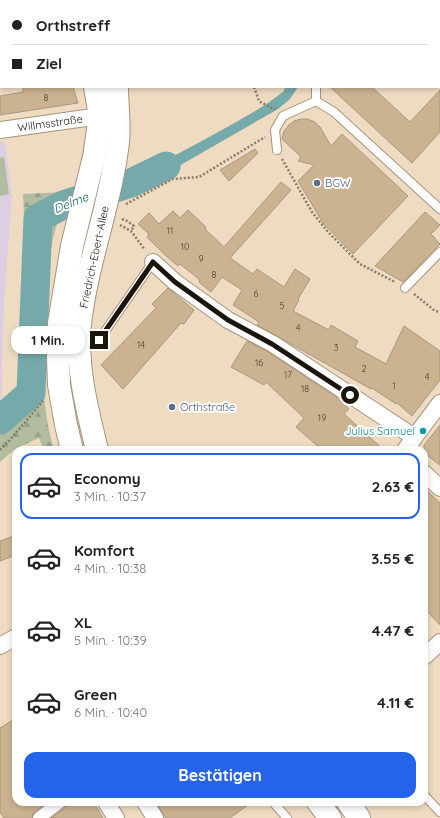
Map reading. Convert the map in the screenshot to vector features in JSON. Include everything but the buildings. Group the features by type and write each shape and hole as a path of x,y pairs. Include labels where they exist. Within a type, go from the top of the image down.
{"main road":[{"name":"Friedrich-Ebert-Allee","path":"71,446 59,384 59,323 72,246 94,157 100,116 95,88"},
{"name":"Friedrich-Ebert-Allee","path":"96,446 86,403 79,354 80,325 84,297 110,207 111,177 118,141 117,88"},
{"path":"321,806 330,818"},
{"path":"351,806 359,818"}],"street":[{"name":"Willmsstraße","path":"0,130 100,116"},
{"path":"153,262 175,282 228,320 272,344 414,437"},
{"path":"408,446 440,403"},
{"path":"428,477 440,488"},
{"path":"0,646 12,639"},
{"path":"428,653 440,642"},
{"path":"39,818 55,806"},
{"path":"108,806 116,818"},
{"path":"148,806 155,818"}],"lane":[{"path":"316,88 316,101"},
{"path":"277,150 275,130 283,116 316,101"},
{"path":"316,101 334,112 440,209"},
{"path":"405,288 440,252"},
{"path":"99,340 153,262"},
{"path":"428,799 440,812"},
{"path":"276,806 287,818"}],"path":[{"path":"254,88 259,101 280,113"},
{"path":"110,207 125,205 173,179 199,177 275,130"},
{"path":"277,150 312,212 328,232 360,264 405,288 435,311 440,312"},
{"path":"110,207 134,226 131,231"},
{"path":"121,225 131,231 153,262"},
{"path":"0,450 59,384"}],"shaded area":[{"path":"0,142 5,142 12,195 4,303 0,413"}],"green space":[{"path":"4,157 9,194 0,196 0,158"},
{"path":"66,192 57,223 46,275 42,348 44,399 53,446 42,446 39,438 22,446 12,446 12,452 0,462 0,413 25,391 28,334 23,194"}],"water":[{"path":"285,88 297,88 290,99 278,109 128,194 131,175 172,157 258,109 276,98 284,91"}],"waterway":[{"name":"Delme","path":"0,420 31,393 38,218 63,205 131,183 166,166"}],"place":[{"name":"BGW","path":"317,183"},
{"name":"Orthstraße","path":"172,407"},
{"name":"Julius Samuel","path":"423,431"}],"route":[{"path":"99,340 153,262 175,282 228,320 272,344 350,395"}]}
